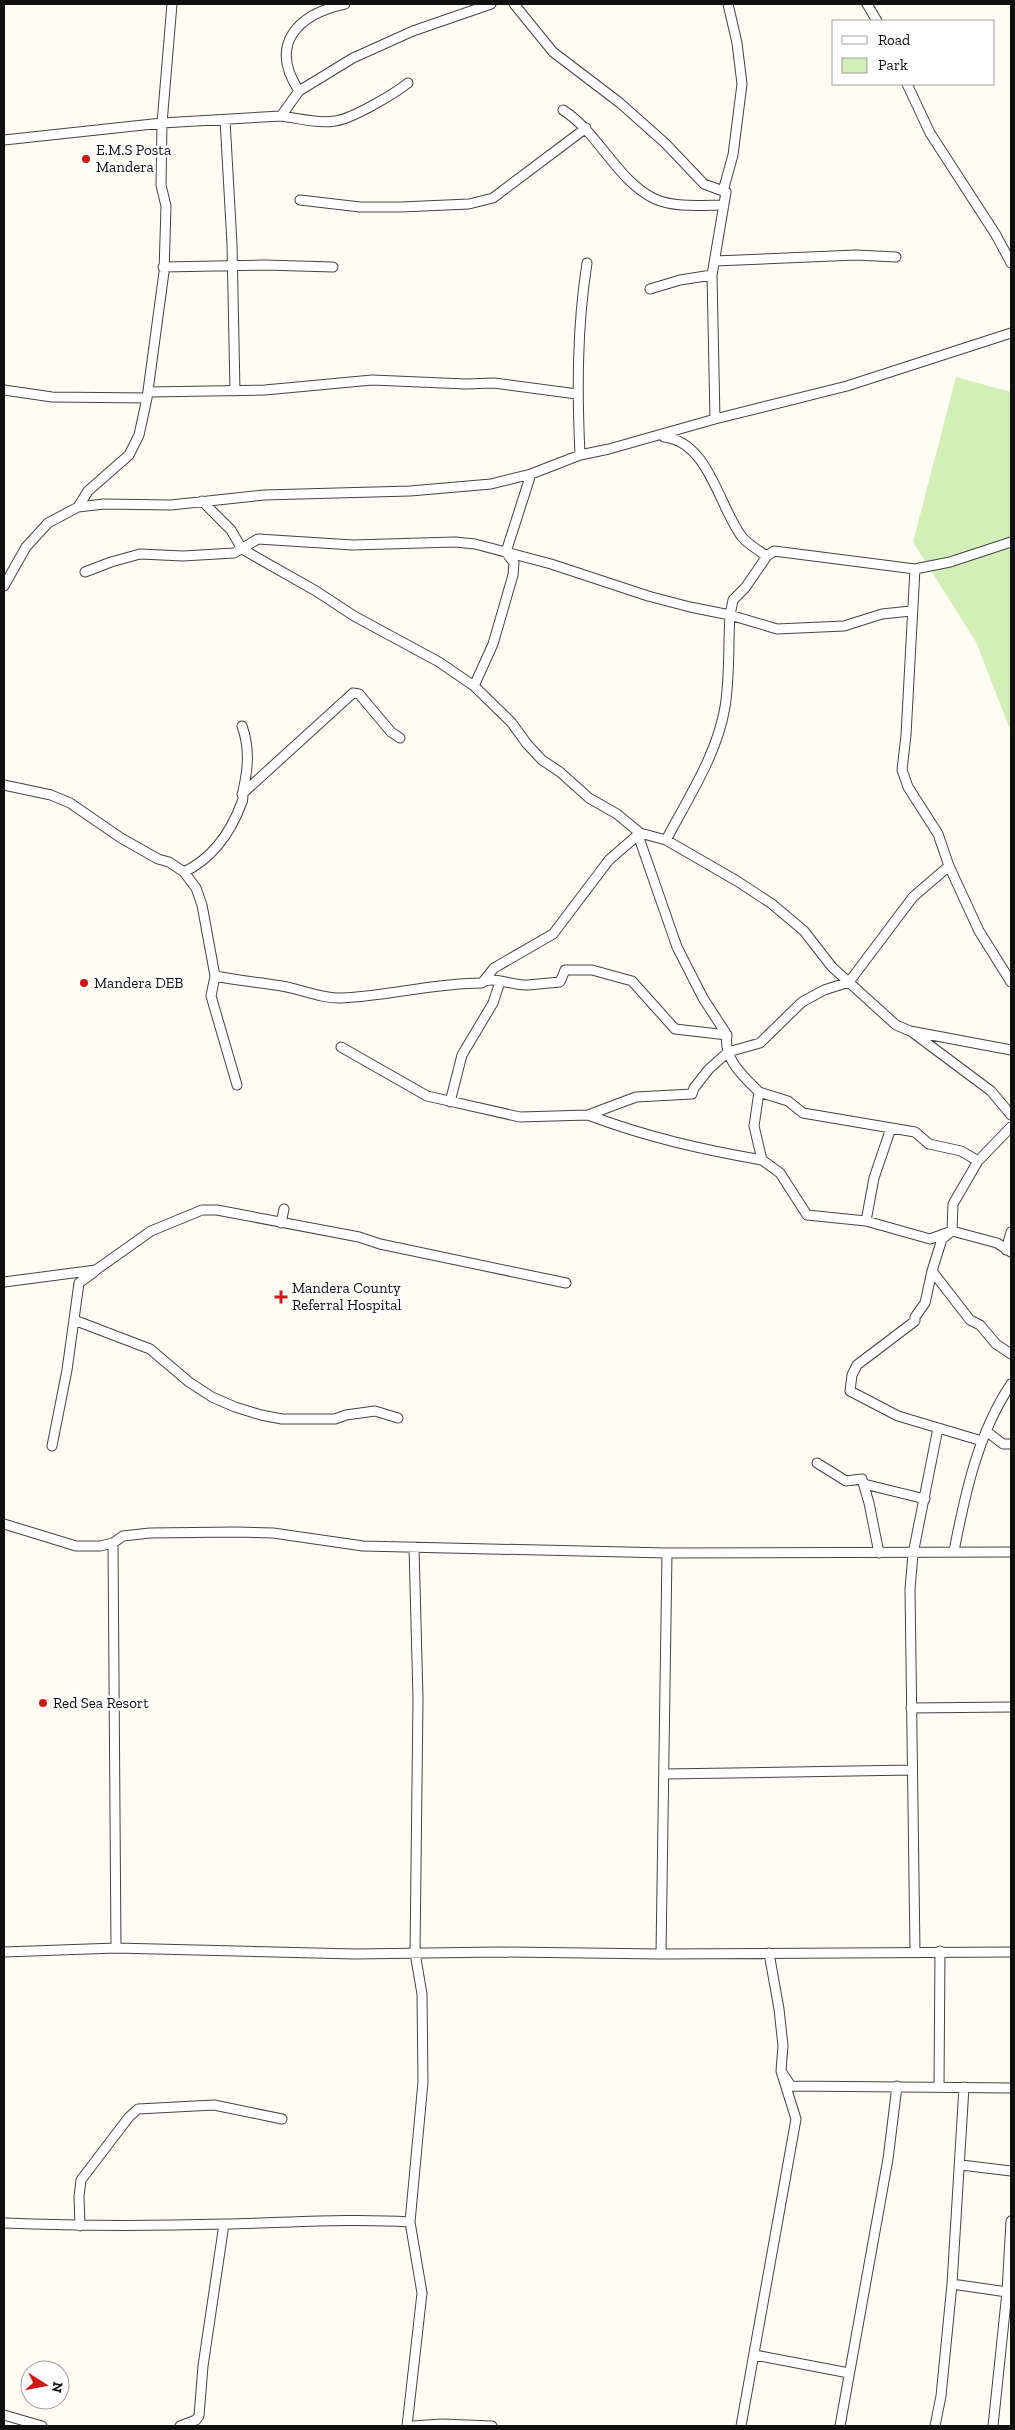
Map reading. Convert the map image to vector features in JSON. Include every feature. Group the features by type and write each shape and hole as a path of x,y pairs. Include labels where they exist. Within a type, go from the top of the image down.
{"street":[{"path":"78,507 88,491 132,451 139,436 147,395 164,267 166,206 162,185 162,123 172,4"},
{"path":"299,91 292,80 286,53 293,31 303,20 333,6 345,4"},
{"path":"281,116 299,91 353,58 384,43 490,4"},
{"path":"514,4 554,52 620,103 665,143 704,184 726,192 712,275 715,419"},
{"path":"723,191 733,155 742,84 737,43 728,4"},
{"path":"867,4 875,20"},
{"path":"4,140 162,123 281,116 312,121 338,121 374,105 408,83"},
{"path":"907,85 930,133 996,235 1011,263"},
{"path":"563,110 586,128 623,173 655,199 671,203 724,205"},
{"path":"225,120 232,265 235,391"},
{"path":"300,200 360,207 401,207 469,204 485,200 505,190 586,128"},
{"path":"715,261 856,255 896,257"},
{"path":"580,455 577,394 580,307 587,263"},
{"path":"164,267 232,265 333,267"},
{"path":"650,289 680,280 712,275"},
{"path":"4,586 31,541 48,524 78,507 104,504 171,505 293,493 410,491 491,484 531,474 580,455 847,386 1011,333"},
{"path":"4,390 52,397 147,395 235,391 372,380 509,384 577,394"},
{"path":"659,436 674,438 684,442 698,456 743,538 767,556"},
{"path":"506,552 531,474"},
{"path":"202,501 231,530 242,549 316,591 354,616 438,662 474,686 511,722 542,760 560,772 589,798 617,814 639,834 680,956 703,998 727,1035 725,1046 737,1070 759,1092 788,1101 803,1113 915,1132 929,1144 961,1151 978,1162"},
{"path":"85,572 140,554 209,555 234,553 258,539 353,545 455,542 506,552 578,572 648,596 730,615 777,629 844,626 882,614 911,612"},
{"path":"666,840 712,753 717,736 725,707 730,615 733,600 745,588 767,556 774,551 915,569 950,562 1011,542"},
{"path":"474,686 493,644 513,576 514,563 506,552"},
{"path":"915,569 911,612 912,642 902,770 908,787 938,834 949,866 978,931 1011,982"},
{"path":"242,794 353,693 359,694 390,732 400,738"},
{"path":"184,872 198,865 220,844 231,828 244,801 242,794 246,777 248,746 242,726"},
{"path":"4,785 51,795 70,803 121,838 158,859 169,862 184,872 196,888 202,905 215,976 212,996 237,1085"},
{"path":"639,834 666,840 772,904 804,931 832,967 896,1025 910,1030 1011,1050"},
{"path":"482,982 494,968 553,934 609,860 639,834"},
{"path":"341,1047 413,1089 450,1102 520,1117 588,1114 636,1098 692,1094 694,1088 708,1069 728,1052 760,1042 802,1002 824,990 849,982 913,897 949,866"},
{"path":"215,976 250,983 276,985 339,998 378,996 449,983 482,982 488,979 528,985 546,984 560,982 565,970 592,970 632,981 674,1029 727,1035"},
{"path":"450,1102 462,1055 493,1003 500,982"},
{"path":"910,1030 991,1091 1011,1115"},
{"path":"759,1092 754,1126 762,1160"},
{"path":"588,1114 636,1133 682,1145 762,1160 780,1173 807,1215 866,1221 930,1239 952,1231 997,1243 1009,1251 1011,1232"},
{"path":"982,1441 886,1411 850,1391 852,1375 857,1365 915,1321 914,1318 925,1303 942,1239 952,1231 953,1204 978,1162 1011,1127"},
{"path":"866,1221 874,1178 891,1128"},
{"path":"281,1222 284,1209"},
{"path":"52,1446 62,1402 79,1282 151,1231 202,1210 217,1210 360,1237 380,1244 566,1283"},
{"path":"4,1282 96,1270"},
{"path":"932,1271 970,1320 980,1325 996,1344 1011,1354"},
{"path":"74,1320 150,1348 189,1382 212,1397 244,1410 282,1419 335,1419 346,1415 375,1411 398,1418"},
{"path":"954,1552 968,1487 982,1441 1011,1384"},
{"path":"915,1951 910,1609 913,1554 938,1428"},
{"path":"986,1431 1003,1444 1011,1444"},
{"path":"817,1464 846,1481 862,1479 879,1553"},
{"path":"864,1484 925,1498"},
{"path":"4,1524 76,1546 100,1546 113,1543 123,1536 150,1533 245,1532 272,1533 363,1546 667,1553 748,1551 913,1554 1011,1552"},
{"path":"113,1543 116,1948"},
{"path":"407,2426 422,2292 410,2222 423,2082 422,1994 415,1953 418,1699 414,1547"},
{"path":"661,1954 667,1553"},
{"path":"911,1708 1011,1707"},
{"path":"665,1774 912,1770"},
{"path":"4,1952 116,1948 356,1954 661,1954 915,1951 1011,1952 1011,1957"},
{"path":"939,2086 940,1952"},
{"path":"741,2426 796,2119 781,2071 783,2046 779,2009 769,1953"},
{"path":"781,2071 791,2086 1011,2088"},
{"path":"840,2426 888,2159 897,2086"},
{"path":"935,2426 941,2396 952,2284 964,2087"},
{"path":"80,2226 78,2197 81,2180 129,2117 138,2109 214,2105 282,2119"},
{"path":"960,2165 1011,2171"},
{"path":"4,2223 80,2226 224,2224 364,2218 410,2222"},
{"path":"993,2426 1008,2315 1007,2292 1011,2221"},
{"path":"180,2426 196,2420 199,2416 203,2366 224,2224"},
{"path":"952,2284 1007,2292"},
{"path":"754,2355 849,2373"},
{"path":"4,2415 42,2426"},
{"path":"413,2426 442,2424 492,2426"}],"green space":[{"path":"956,377 1011,392 1011,732 976,642 913,542"}],"place":[{"name":"E.M.S Posta Mandera","path":"86,159"},
{"name":"Mandera DEB","path":"84,983"},
{"name":"Mandera County Referral Hospital","path":"281,1297"},
{"name":"Red Sea Resort","path":"43,1703"}]}
